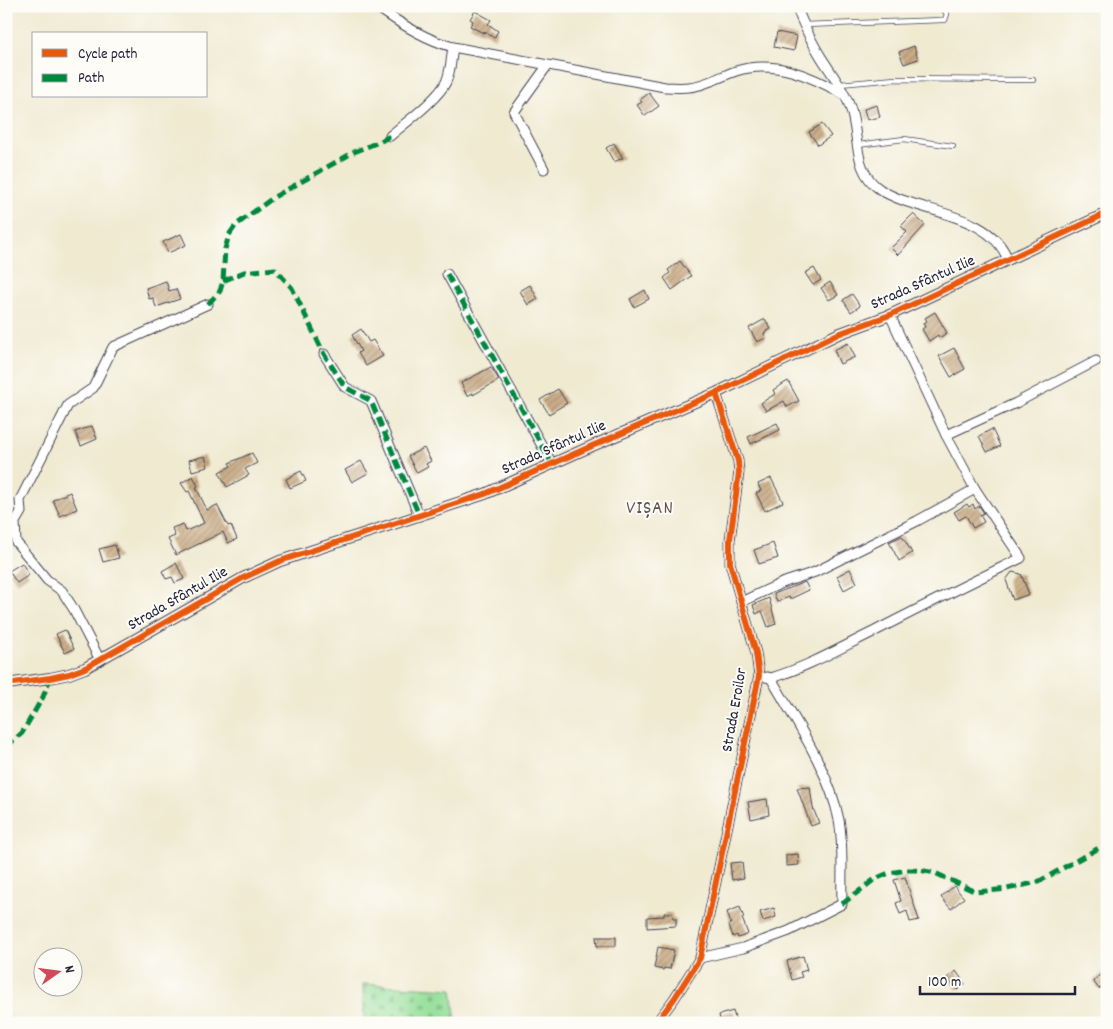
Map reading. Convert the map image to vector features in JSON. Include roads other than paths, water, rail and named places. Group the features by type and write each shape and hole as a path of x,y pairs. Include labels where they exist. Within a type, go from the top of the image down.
{"street":[{"path":"376,6 397,22 432,41 547,66 665,86 689,87 747,68 777,67 824,83 843,94"},
{"path":"796,6 803,25 850,107 861,167 873,184 898,199 950,214 976,227 994,239 1008,260"},
{"path":"390,136 433,99 445,84 453,47"},
{"path":"544,169 514,112 547,66"},
{"name":"Strada Sfântul Ilie","path":"6,684 69,674 100,660 243,578 280,561 485,494 716,393 838,334 890,315 1107,213"},
{"path":"447,274 552,464"},
{"path":"100,660 62,591 47,580 16,542 15,522 21,512 20,500 68,405 93,388 113,346 208,304"},
{"path":"759,676 771,678 799,670 1021,558 975,489 946,434 890,315"},
{"path":"324,354 344,387 371,401 419,516"},
{"path":"946,434 1016,403 1096,361"},
{"name":"Strada Eroilor","path":"656,1023 700,958 759,676 756,653 730,563 730,540 739,472 738,461 716,393"},
{"path":"741,602 782,583 815,572 975,489"},
{"path":"700,958 743,948 789,931 842,904 840,871 842,847 839,820 828,784 771,678"}],"lane":[{"path":"803,25 945,20 947,14 941,6"},
{"path":"839,85 895,79 1033,80"},
{"path":"858,145 904,139 952,146"},
{"path":"1107,843 1107,850"}],"district":[{"name":"VIȘAN","path":"650,509"}]}
